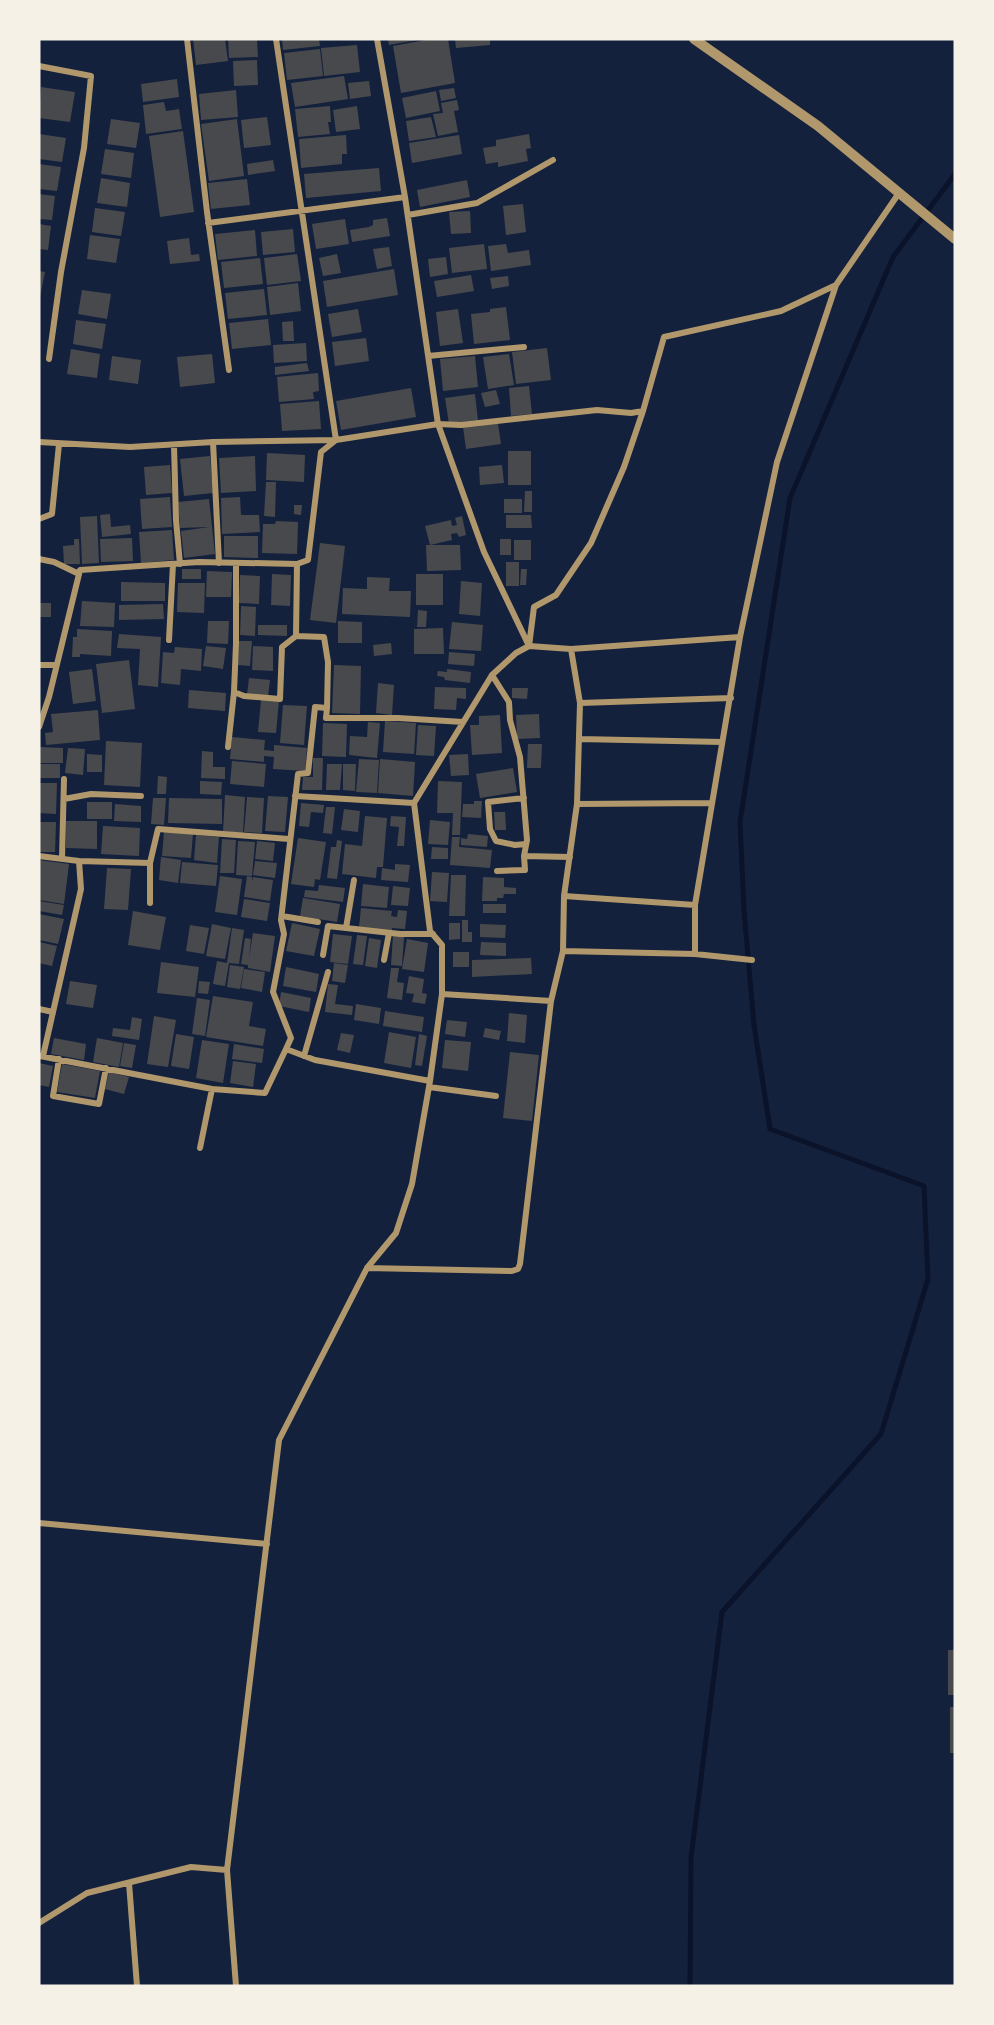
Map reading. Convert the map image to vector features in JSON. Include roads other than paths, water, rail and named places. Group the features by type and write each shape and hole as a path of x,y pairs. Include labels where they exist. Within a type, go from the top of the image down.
{"street":[{"path":"187,39 208,223 229,370"},
{"path":"276,39 336,440"},
{"path":"377,39 408,215 438,424 484,552 529,646"},
{"path":"694,39 818,126 955,239"},
{"path":"39,66 91,76 84,148 61,272 49,359"},
{"path":"408,215 477,203 553,160"},
{"path":"695,954 695,905 711,803 740,638 777,462 836,285 899,193"},
{"path":"208,223 405,197"},
{"path":"529,646 534,607 556,595 591,543 624,467 664,337 781,311 836,285"},
{"path":"428,356 524,347"},
{"path":"39,442 130,447 213,442 336,440 438,424 461,425 597,410 643,411"},
{"path":"39,727 80,570 176,564 297,564 308,560 321,452 336,440"},
{"path":"213,442 219,563"},
{"path":"39,519 52,514 59,444"},
{"path":"169,640 176,564 174,444"},
{"path":"39,559 54,562 79,574"},
{"path":"228,747 234,692 236,563"},
{"path":"296,636 297,564"},
{"path":"234,692 244,696 280,699 282,647 296,636 324,637 328,662 326,718 398,718 463,722"},
{"path":"236,1986 227,1870 279,1440 367,1268 396,1233 412,1184 430,1084 442,994 442,945 430,930 414,803 492,675 516,653 529,646 571,649 740,638"},
{"path":"367,1268 512,1271 518,1269 520,1264 551,1001 563,951 564,896 577,804 580,703 571,649"},
{"path":"39,664 56,665"},
{"path":"492,675 509,702 510,720 520,757 526,844 525,870 497,871"},
{"path":"580,703 731,698"},
{"path":"79,861 81,889 41,1056 212,1089 265,1093 291,1038 273,992 284,933 282,916 298,774 308,773 315,707 327,708"},
{"path":"579,739 722,742"},
{"path":"62,859 64,779"},
{"path":"64,799 91,794 141,796"},
{"path":"296,796 414,803"},
{"path":"524,798 488,802 489,829 496,841 515,845 526,844"},
{"path":"577,804 711,803"},
{"path":"150,903 150,863 158,829 289,839"},
{"path":"39,856 79,861 150,863"},
{"path":"525,856 570,857"},
{"path":"346,928 354,880"},
{"path":"564,896 695,905"},
{"path":"282,916 318,922"},
{"path":"323,955 328,926 389,933 433,934"},
{"path":"384,960 389,933"},
{"path":"563,951 695,954 752,960"},
{"path":"304,1056 328,972"},
{"path":"442,994 551,1001"},
{"path":"39,1008 53,1012"},
{"path":"286,1049 315,1060 496,1096"},
{"path":"59,1059 53,1096 99,1104 106,1068"},
{"path":"200,1148 212,1089"},
{"path":"39,1523 267,1544"},
{"path":"39,1923 87,1893 190,1867 227,1870"},
{"path":"129,1883 137,1986"}],"waterway":[{"path":"690,1986 691,1858 722,1612 881,1434 928,1279 924,1186 770,1129 754,1025 744,911 740,822 790,498 893,257 955,174"}]}
